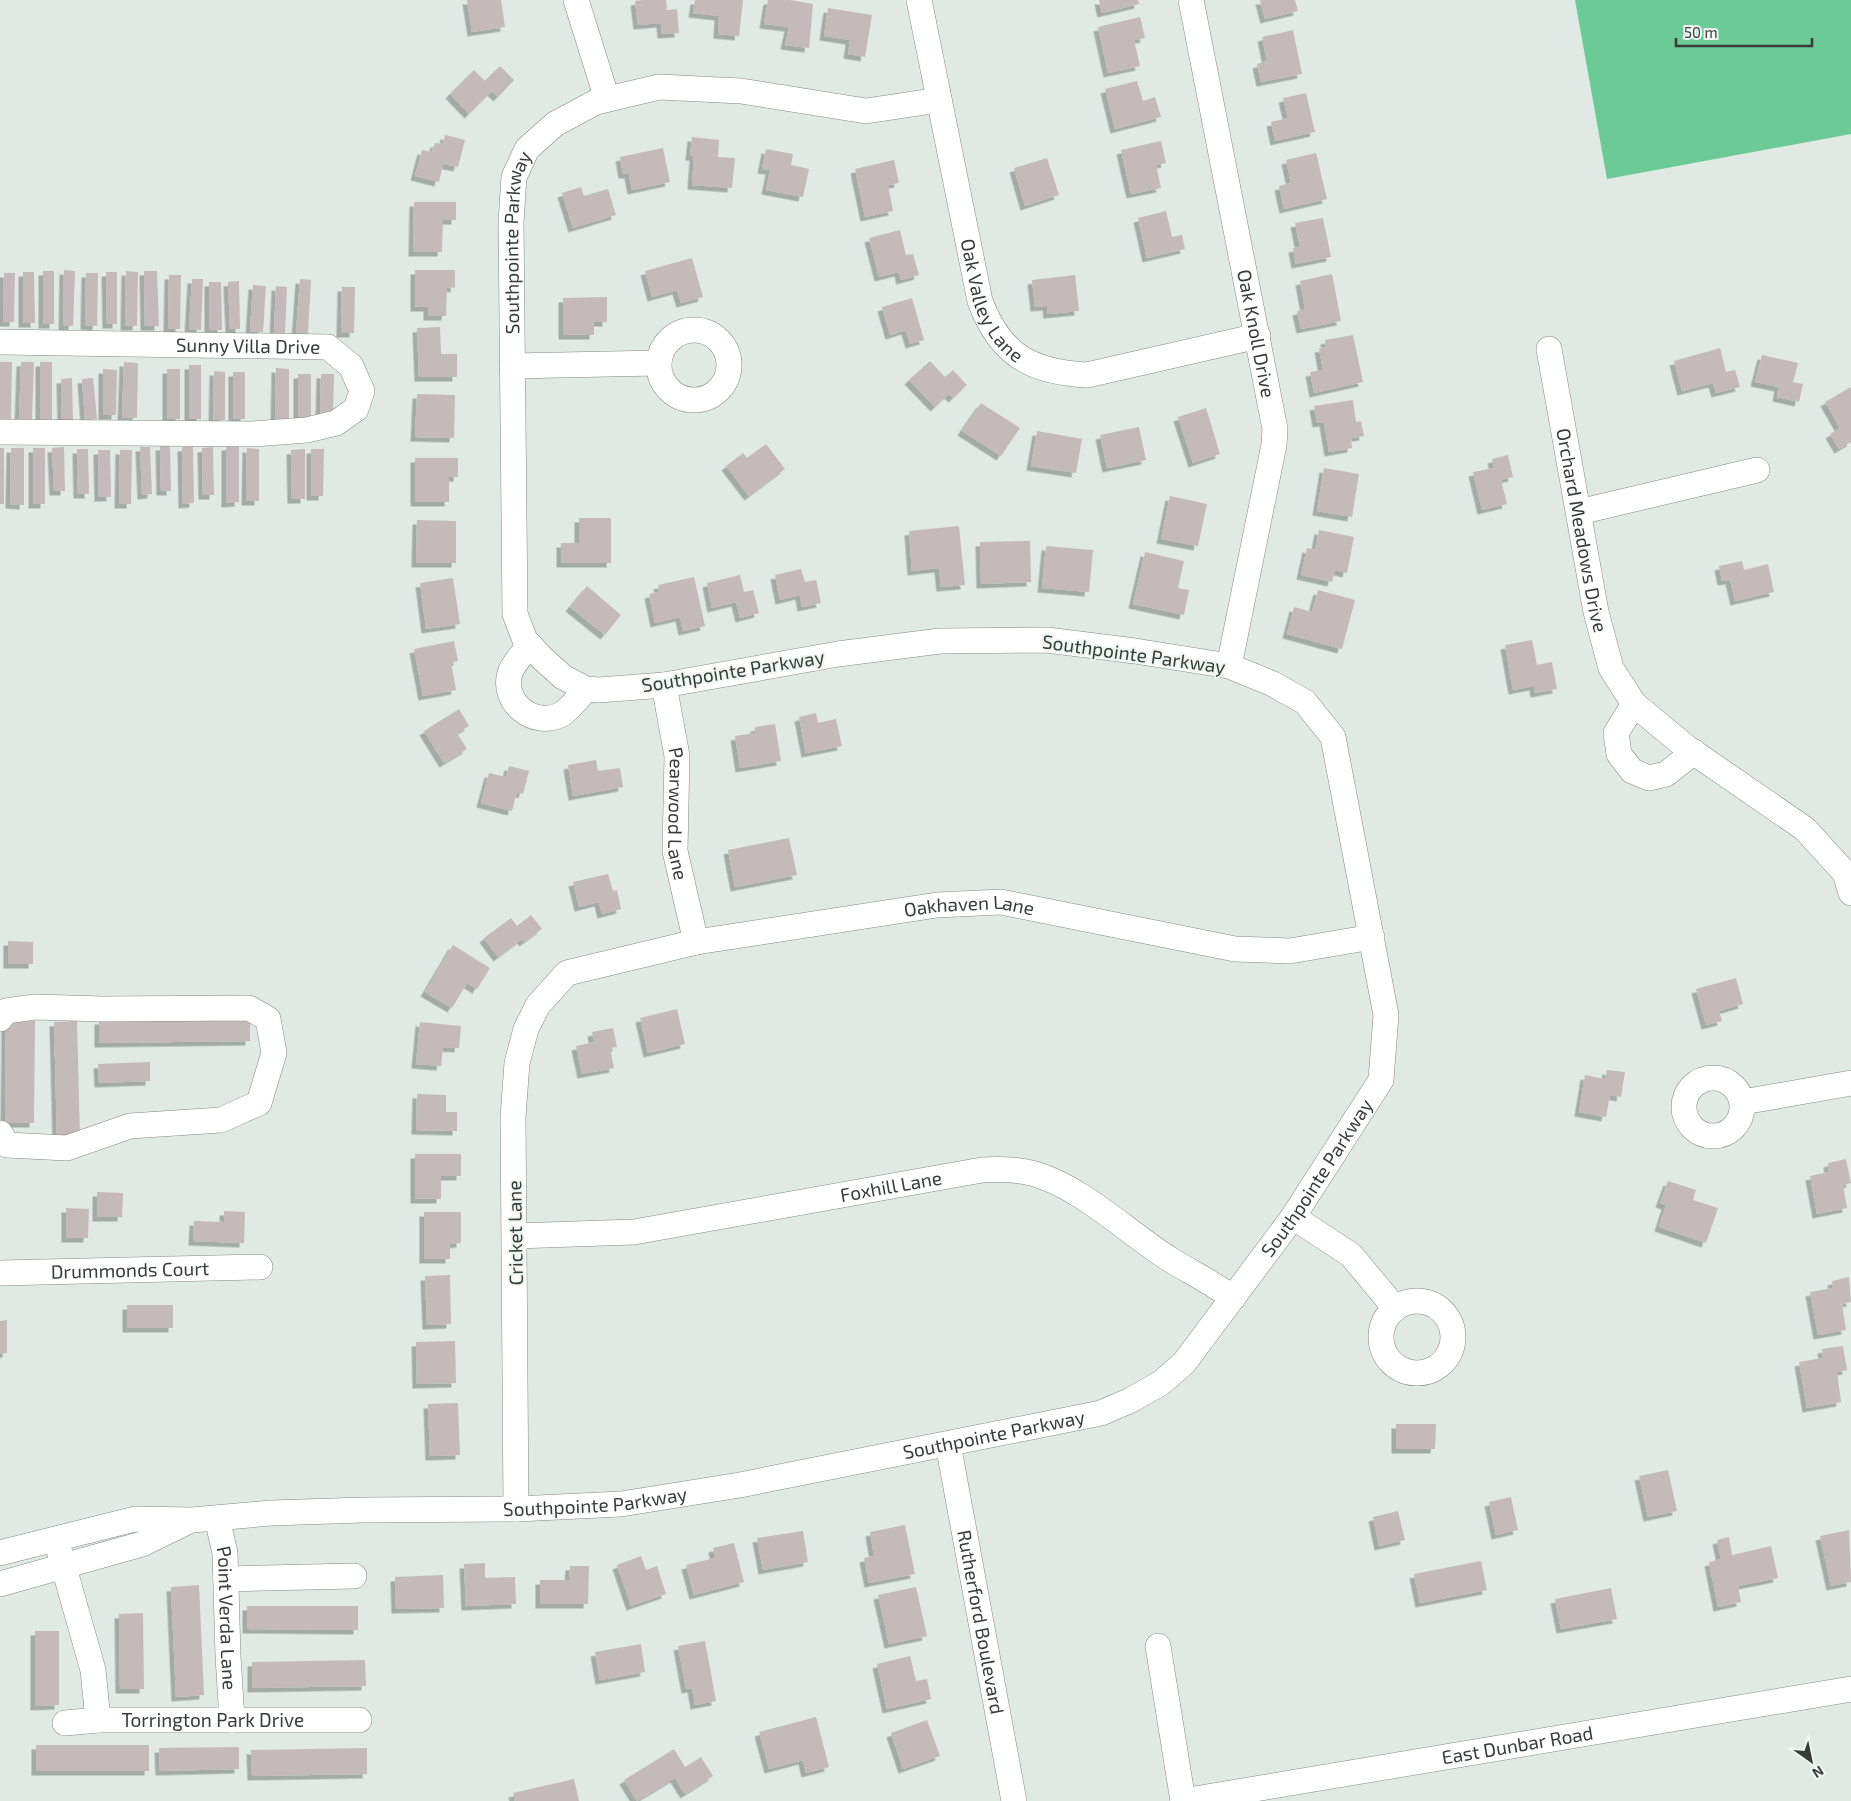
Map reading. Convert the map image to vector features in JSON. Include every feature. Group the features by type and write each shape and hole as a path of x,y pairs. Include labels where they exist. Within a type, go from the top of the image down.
{"street":[{"path":"576,0 607,99"},
{"name":"Oak Valley Lane","path":"919,0 980,302 988,324 1000,341 1018,356 1037,368 1062,374 1087,375 1258,336"},
{"name":"Oak Knoll Drive","path":"1192,0 1275,429 1274,445 1228,666"},
{"name":"Southpointe Parkway","path":"0,1553 135,1519 192,1520 363,1510 516,1509 621,1504 740,1485 1102,1413 1131,1400 1161,1383 1184,1363 1294,1217 1381,1080 1386,1015 1333,737 1305,702 1273,684 1228,666 1135,651 1047,640 940,641 838,654 664,685 599,690 586,689 564,677 525,640 515,614 511,222 514,177 527,149 555,124 596,102 659,87 741,91 866,111 939,100"},
{"name":"Sunny Villa Drive","path":"0,342 328,348 351,366 362,391 356,409 336,422 307,430 252,434 0,432"},
{"name":"Orchard Meadows Drive","path":"1549,350 1596,612 1611,668 1634,704 1694,752 1805,829 1845,873 1851,893"},
{"path":"512,366 658,363"},
{"path":"1579,512 1757,470"},
{"path":"530,644 510,671 508,682 508,693 522,712 545,718 556,716 564,712 586,689"},
{"name":"Pearwood Lane","path":"664,685 677,756 675,852 696,942"},
{"path":"1634,704 1616,733 1619,754 1632,771 1649,778 1666,774 1694,752"},
{"name":"Oakhaven Lane","path":"567,974 696,942 937,905 1001,902 1236,949 1290,951 1372,937"},
{"name":"Cricket Lane","path":"516,1509 513,1117 517,1063 526,1029 538,1005 567,974"},
{"path":"0,1019 6,1011 35,1007 102,1009 249,1008 268,1019 274,1054 259,1102 221,1120 130,1126 67,1148 7,1145 0,1133"},
{"path":"1743,1102 1851,1083"},
{"name":"Foxhill Lane","path":"515,1236 634,1232 972,1172 1003,1169 1034,1174 1076,1194 1115,1218 1170,1260 1214,1284 1233,1298"},
{"path":"1294,1217 1350,1255 1395,1308"},
{"name":"Drummonds Court","path":"0,1273 260,1267"},
{"name":"Rutherford Boulevard","path":"948,1444 1014,1801"},
{"name":"Point Verda Lane","path":"217,1518 225,1552 232,1720"},
{"name":"Southpointe Parkway","path":"0,1584 142,1544 192,1520"},
{"path":"56,1538 92,1670 98,1720"},
{"path":"226,1579 354,1576"},
{"path":"1158,1646 1183,1801"},
{"name":"East Dunbar Road","path":"1183,1801 1851,1689"},
{"name":"Torrington Park Drive","path":"65,1723 98,1720 359,1720"}],"green space":[{"path":"1575,0 1851,0 1851,134 1607,179"}],"building":[{"path":"467,0 501,0 505,27 472,32"},
{"path":"666,0 667,10 677,9 679,33 662,34 661,23 638,25 635,1"},
{"path":"695,0 743,0 739,36 718,34 719,16 693,13"},
{"path":"768,0 790,0 813,4 809,48 785,45 789,27 764,24"},
{"path":"1099,0 1138,0 1139,4 1102,13"},
{"path":"1260,0 1295,0 1298,11 1265,19"},
{"path":"828,8 872,15 865,57 848,54 850,40 824,36"},
{"path":"1140,17 1145,38 1134,40 1140,66 1108,73 1098,27"},
{"path":"1293,30 1302,74 1261,82 1257,64 1267,61 1262,37"},
{"path":"500,66 514,80 498,97 492,91 469,114 450,94 474,70 485,81"},
{"path":"1137,81 1143,101 1155,97 1161,117 1115,129 1105,89"},
{"path":"1306,93 1315,132 1275,141 1271,122 1288,118 1283,98"},
{"path":"445,135 465,140 458,167 443,164 439,182 415,176 422,150 432,152 435,143 443,144"},
{"path":"692,137 719,140 718,157 735,158 732,188 692,185 694,156 690,156"},
{"path":"1161,141 1166,163 1156,165 1161,188 1131,194 1121,150"},
{"path":"663,148 670,182 632,190 629,174 623,174 620,157"},
{"path":"766,149 793,154 791,165 809,169 803,197 766,190 770,170 762,169"},
{"path":"1316,153 1327,199 1284,209 1279,186 1291,183 1286,160"},
{"path":"1047,158 1059,195 1025,206 1014,168"},
{"path":"894,160 899,183 888,185 893,211 865,217 855,169"},
{"path":"581,187 584,196 608,189 616,215 573,228 562,193"},
{"path":"414,202 456,202 456,220 443,220 442,252 413,252"},
{"path":"1166,211 1172,237 1182,235 1185,249 1147,258 1138,218"},
{"path":"1323,218 1331,257 1296,264 1293,248 1300,247 1295,223"},
{"path":"900,230 906,255 913,254 919,275 901,280 899,272 879,277 869,238"},
{"path":"692,258 703,297 681,303 677,290 652,297 645,271"},
{"path":"64,270 75,271 73,326 63,326"},
{"path":"415,270 455,270 455,288 447,287 446,316 428,316 428,307 415,307"},
{"path":"43,271 54,271 54,324 43,324"},
{"path":"126,271 138,272 137,326 125,326"},
{"path":"144,271 157,271 159,326 145,326"},
{"path":"23,272 34,272 35,323 23,323"},
{"path":"106,272 117,272 117,324 107,324"},
{"path":"4,273 15,273 14,322 3,322"},
{"path":"86,273 98,273 97,326 85,325"},
{"path":"1332,274 1341,321 1301,329 1297,311 1305,309 1300,281"},
{"path":"169,275 181,275 180,329 168,329"},
{"path":"1075,275 1079,311 1048,314 1047,306 1035,307 1032,280"},
{"path":"192,279 203,279 201,330 189,329"},
{"path":"300,279 311,280 308,334 296,333"},
{"path":"239,281 240,329 230,329 228,282"},
{"path":"209,282 221,282 222,330 209,330"},
{"path":"253,285 266,286 263,332 250,331"},
{"path":"276,286 287,287 285,333 274,333"},
{"path":"342,287 355,287 354,333 341,333"},
{"path":"607,297 607,322 594,322 594,335 563,335 563,298"},
{"path":"912,298 924,340 910,344 906,330 890,335 882,307"},
{"path":"440,327 441,354 457,354 457,377 419,377 417,328"},
{"path":"1353,335 1363,382 1314,393 1310,372 1323,370 1319,348 1326,347 1325,340"},
{"path":"1720,348 1726,372 1735,370 1740,387 1716,393 1713,383 1682,391 1674,361"},
{"path":"1762,355 1798,363 1793,382 1803,384 1799,402 1777,397 1779,387 1755,382"},
{"path":"930,361 945,377 953,370 967,385 953,398 949,394 935,407 909,380"},
{"path":"0,362 12,362 11,420 0,420"},
{"path":"21,362 34,362 32,419 19,419"},
{"path":"40,362 52,362 52,419 40,419"},
{"path":"124,362 138,363 137,418 122,418"},
{"path":"189,365 201,365 201,419 189,419"},
{"path":"276,368 289,369 289,421 275,421"},
{"path":"103,369 117,370 116,415 103,415"},
{"path":"167,369 180,369 180,419 167,419"},
{"path":"214,371 225,372 225,420 213,420"},
{"path":"233,372 245,372 245,419 233,419"},
{"path":"298,374 311,374 311,418 298,418"},
{"path":"321,374 334,374 333,416 320,415"},
{"path":"72,378 73,420 62,420 61,379"},
{"path":"93,378 97,419 85,420 82,379"},
{"path":"1851,387 1851,442 1839,449 1830,434 1840,428 1825,402"},
{"path":"417,394 455,395 454,438 415,437"},
{"path":"1353,400 1356,422 1361,421 1364,436 1351,438 1352,448 1329,452 1324,422 1317,423 1314,406"},
{"path":"981,403 1020,428 1001,456 962,431"},
{"path":"1206,408 1220,454 1193,463 1178,417"},
{"path":"1139,427 1146,460 1107,468 1100,435"},
{"path":"1037,431 1082,439 1076,473 1031,466"},
{"path":"766,444 785,469 749,496 726,466 743,453 747,458"},
{"path":"160,446 170,446 171,491 161,491"},
{"path":"226,446 239,446 239,502 226,503"},
{"path":"64,447 65,491 54,491 52,448"},
{"path":"140,447 150,447 152,494 142,495"},
{"path":"182,447 193,447 194,503 183,504"},
{"path":"213,447 214,495 203,495 202,448"},
{"path":"0,448 4,448 4,504 0,504"},
{"path":"11,448 24,448 24,505 10,504"},
{"path":"33,448 45,448 45,504 33,504"},
{"path":"247,448 259,449 259,501 246,501"},
{"path":"77,449 88,449 89,494 78,494"},
{"path":"305,449 305,499 292,499 291,450"},
{"path":"311,449 324,449 323,496 311,496"},
{"path":"98,450 110,450 111,497 99,497"},
{"path":"120,450 132,450 131,504 119,504"},
{"path":"1508,455 1513,477 1501,480 1507,504 1482,510 1473,472 1494,468 1492,459"},
{"path":"415,458 458,458 458,477 449,477 449,502 415,502"},
{"path":"1324,468 1359,474 1352,517 1317,511"},
{"path":"1170,496 1207,504 1198,546 1161,539"},
{"path":"579,518 611,518 611,563 561,563 561,543 579,543"},
{"path":"417,520 456,521 456,563 416,563"},
{"path":"959,526 965,585 941,587 939,568 912,571 909,531"},
{"path":"1319,530 1354,537 1347,573 1335,570 1332,582 1301,575 1307,548 1315,550"},
{"path":"1030,541 1031,582 981,584 980,542"},
{"path":"1046,546 1093,550 1089,592 1042,588"},
{"path":"1145,552 1184,561 1178,588 1189,590 1184,615 1133,604"},
{"path":"1742,561 1744,570 1768,564 1774,592 1735,601 1730,580 1722,581 1719,566"},
{"path":"801,569 805,582 816,580 821,603 802,607 800,595 780,600 775,575"},
{"path":"740,575 744,592 753,590 759,613 740,618 736,602 712,608 707,583"},
{"path":"694,577 705,626 683,631 680,617 655,623 649,594 659,592 658,585"},
{"path":"453,578 460,624 426,629 420,583"},
{"path":"587,586 621,615 605,635 570,607"},
{"path":"1318,590 1355,600 1342,649 1287,634 1294,607 1312,612"},
{"path":"1532,640 1537,665 1552,662 1557,689 1535,693 1534,686 1513,690 1505,645"},
{"path":"454,641 458,661 451,662 456,690 423,696 414,649"},
{"path":"459,709 469,726 457,733 467,749 444,763 424,731"},
{"path":"816,713 818,723 836,719 842,746 806,753 799,717"},
{"path":"775,724 781,761 740,768 735,736 755,733 755,727"},
{"path":"596,760 598,771 620,768 623,787 573,796 568,765"},
{"path":"509,766 529,771 523,794 517,792 512,811 481,803 489,773 506,777"},
{"path":"789,838 797,875 735,887 728,850"},
{"path":"608,874 613,891 617,890 621,909 602,914 599,902 579,907 573,882"},
{"path":"531,915 542,929 524,942 522,939 498,957 484,938 511,918 517,926"},
{"path":"8,941 33,942 33,964 8,964"},
{"path":"453,945 490,968 477,989 467,983 452,1008 425,992"},
{"path":"1736,978 1743,1004 1719,1011 1722,1021 1706,1025 1696,989"},
{"path":"677,1009 685,1044 648,1053 640,1018"},
{"path":"250,1018 250,1041 99,1043 99,1020"},
{"path":"6,1021 35,1021 34,1123 5,1123"},
{"path":"77,1021 80,1138 57,1138 54,1022"},
{"path":"420,1022 461,1026 459,1048 443,1047 441,1066 416,1064"},
{"path":"613,1028 617,1047 610,1048 614,1068 582,1074 576,1046 594,1042 592,1032"},
{"path":"150,1062 150,1081 99,1083 98,1064"},
{"path":"1607,1070 1625,1072 1621,1097 1610,1095 1606,1117 1579,1112 1585,1075 1605,1079"},
{"path":"417,1094 446,1095 446,1112 457,1112 457,1131 416,1130"},
{"path":"415,1154 461,1154 461,1176 441,1176 441,1199 415,1199"},
{"path":"1846,1159 1851,1183 1843,1185 1847,1208 1817,1214 1810,1176 1829,1172 1828,1163"},
{"path":"1668,1181 1696,1190 1693,1200 1718,1208 1706,1243 1659,1227 1666,1205 1660,1203"},
{"path":"97,1192 123,1193 122,1217 97,1217"},
{"path":"66,1208 89,1209 88,1238 66,1238"},
{"path":"224,1211 245,1212 244,1243 193,1241 194,1221 224,1222"},
{"path":"424,1212 461,1212 461,1243 450,1244 450,1259 424,1259"},
{"path":"450,1275 451,1324 427,1325 425,1276"},
{"path":"1849,1277 1851,1302 1842,1304 1846,1330 1818,1335 1810,1292 1833,1288 1832,1281"},
{"path":"127,1305 173,1305 173,1328 127,1328"},
{"path":"7,1320 7,1353 0,1354 0,1321"},
{"path":"455,1341 456,1383 417,1384 416,1342"},
{"path":"1843,1346 1847,1370 1837,1372 1841,1402 1807,1408 1799,1362 1823,1358 1822,1349"},
{"path":"458,1403 460,1455 430,1456 428,1404"},
{"path":"1396,1424 1436,1424 1435,1449 1396,1449"},
{"path":"1668,1470 1677,1511 1648,1517 1639,1476"},
{"path":"1511,1497 1518,1530 1496,1535 1489,1502"},
{"path":"1398,1511 1405,1540 1379,1546 1373,1517"},
{"path":"905,1525 915,1574 869,1583 864,1558 874,1556 870,1532"},
{"path":"1849,1530 1851,1582 1831,1586 1820,1536"},
{"path":"803,1531 808,1562 763,1570 757,1538"},
{"path":"1729,1537 1732,1555 1771,1546 1778,1578 1738,1586 1741,1602 1718,1607 1709,1562 1721,1559 1717,1540"},
{"path":"734,1543 744,1582 694,1595 686,1565 715,1558 713,1548"},
{"path":"641,1556 646,1570 657,1566 666,1594 631,1606 617,1565"},
{"path":"1481,1561 1487,1590 1420,1603 1414,1574"},
{"path":"485,1563 485,1578 515,1577 516,1604 466,1606 464,1564"},
{"path":"570,1566 589,1566 588,1604 540,1604 540,1580 569,1580"},
{"path":"443,1575 444,1608 396,1609 395,1577"},
{"path":"199,1585 204,1695 176,1697 171,1587"},
{"path":"916,1587 927,1636 889,1644 878,1595"},
{"path":"1611,1588 1617,1619 1561,1629 1555,1599"},
{"path":"247,1606 358,1606 358,1630 247,1629"},
{"path":"143,1613 144,1689 120,1689 119,1614"},
{"path":"35,1631 59,1631 59,1705 35,1706"},
{"path":"705,1641 716,1701 695,1705 692,1688 686,1689 678,1646"},
{"path":"641,1644 645,1672 600,1680 595,1652"},
{"path":"910,1656 916,1681 927,1679 931,1699 887,1709 877,1664"},
{"path":"365,1660 366,1686 252,1688 252,1662"},
{"path":"816,1717 829,1767 806,1773 803,1760 769,1769 759,1732"},
{"path":"927,1720 940,1756 903,1769 891,1733"},
{"path":"36,1745 149,1745 149,1771 36,1771"},
{"path":"239,1747 239,1769 160,1771 159,1748"},
{"path":"367,1748 367,1774 252,1776 251,1750"},
{"path":"674,1749 685,1767 701,1757 713,1776 685,1794 675,1778 637,1801 624,1780"},
{"path":"574,1779 579,1801 515,1801 513,1793"}]}
